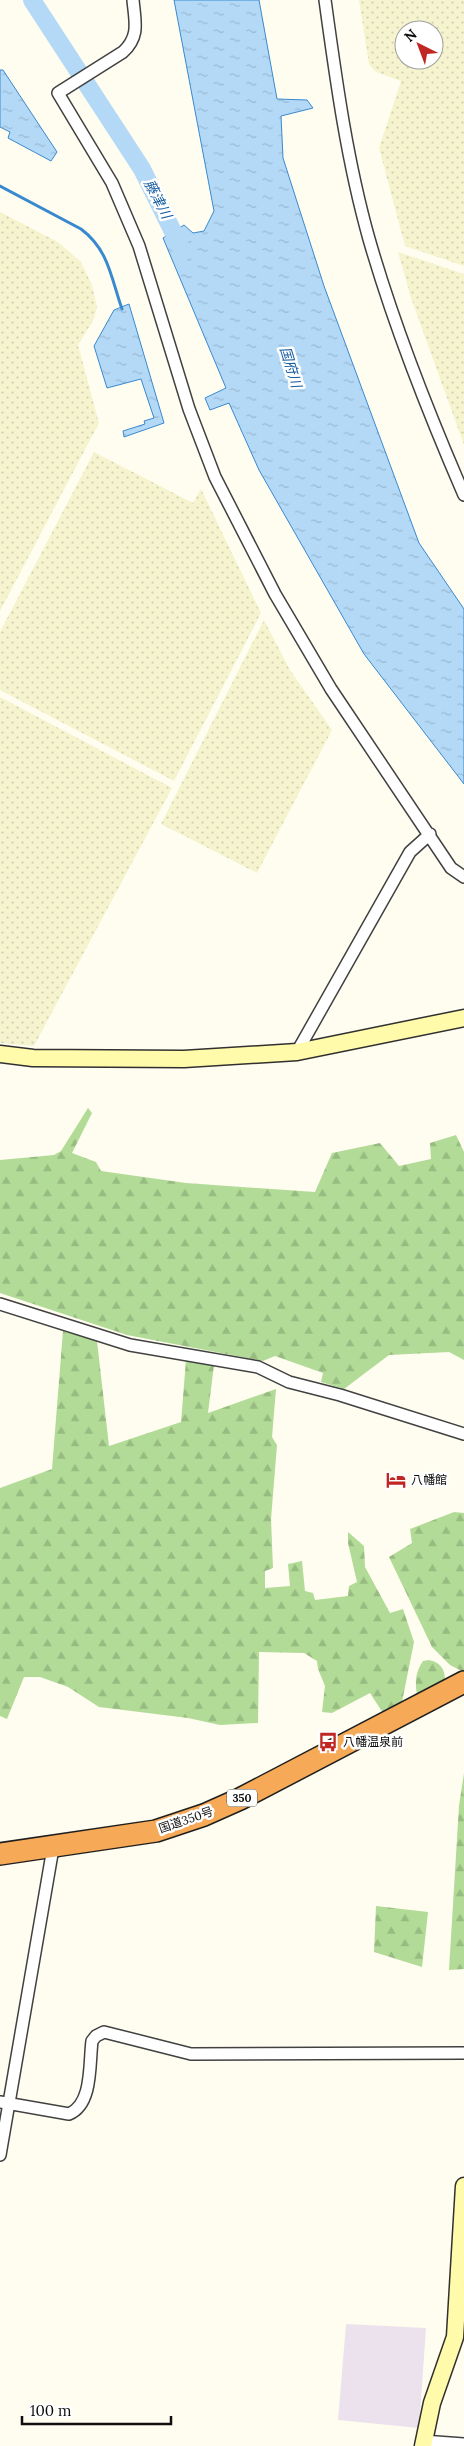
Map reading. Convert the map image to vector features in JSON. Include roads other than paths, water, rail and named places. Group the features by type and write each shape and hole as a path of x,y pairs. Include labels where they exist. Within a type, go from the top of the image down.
{"highway":[{"name":"国道350号","path":"0,1854 53,1848 156,1831 204,1815 240,1799 464,1682"}],"street":[{"path":"133,0 136,34 131,44 107,62 58,93 112,183 140,246 189,409 215,476 275,594 331,689 451,868 464,877"},
{"path":"324,0 343,127 369,238 417,379 464,495"},
{"path":"297,1052 410,852 430,834"},
{"path":"0,1054 33,1058 184,1059 297,1052 464,1018"},
{"path":"0,1304 130,1344 258,1367 289,1382 340,1395 464,1434"},
{"path":"0,2155 5,2102 53,1848"},
{"path":"5,2102 69,2114 77,2111 85,2100 92,2041 96,2036 104,2032 191,2054 464,2053"},
{"path":"464,2186 455,2337 432,2403 423,2443 464,2444"}],"water":[{"name":"国府川","path":"174,0 259,0 277,99 307,100 313,108 281,116 283,158 324,286 419,543 464,609 464,784 364,654 259,470 229,403 210,410 205,398 226,388 163,238 184,225 193,233 204,231 214,211"},
{"path":"0,70 3,70 57,152 51,161 8,138 10,132 0,127"},
{"path":"129,304 164,423 124,437 123,431 145,424 144,421 154,418 141,379 107,388 94,346 114,310"}],"waterway":[{"name":"藤津川","path":"32,0 142,169 183,252"},
{"path":"0,186 81,229 90,237 98,246 108,265 122,309"}],"place":[{"name":"八幡館","path":"396,1480"},
{"name":"八幡温泉前","path":"328,1742"}]}
